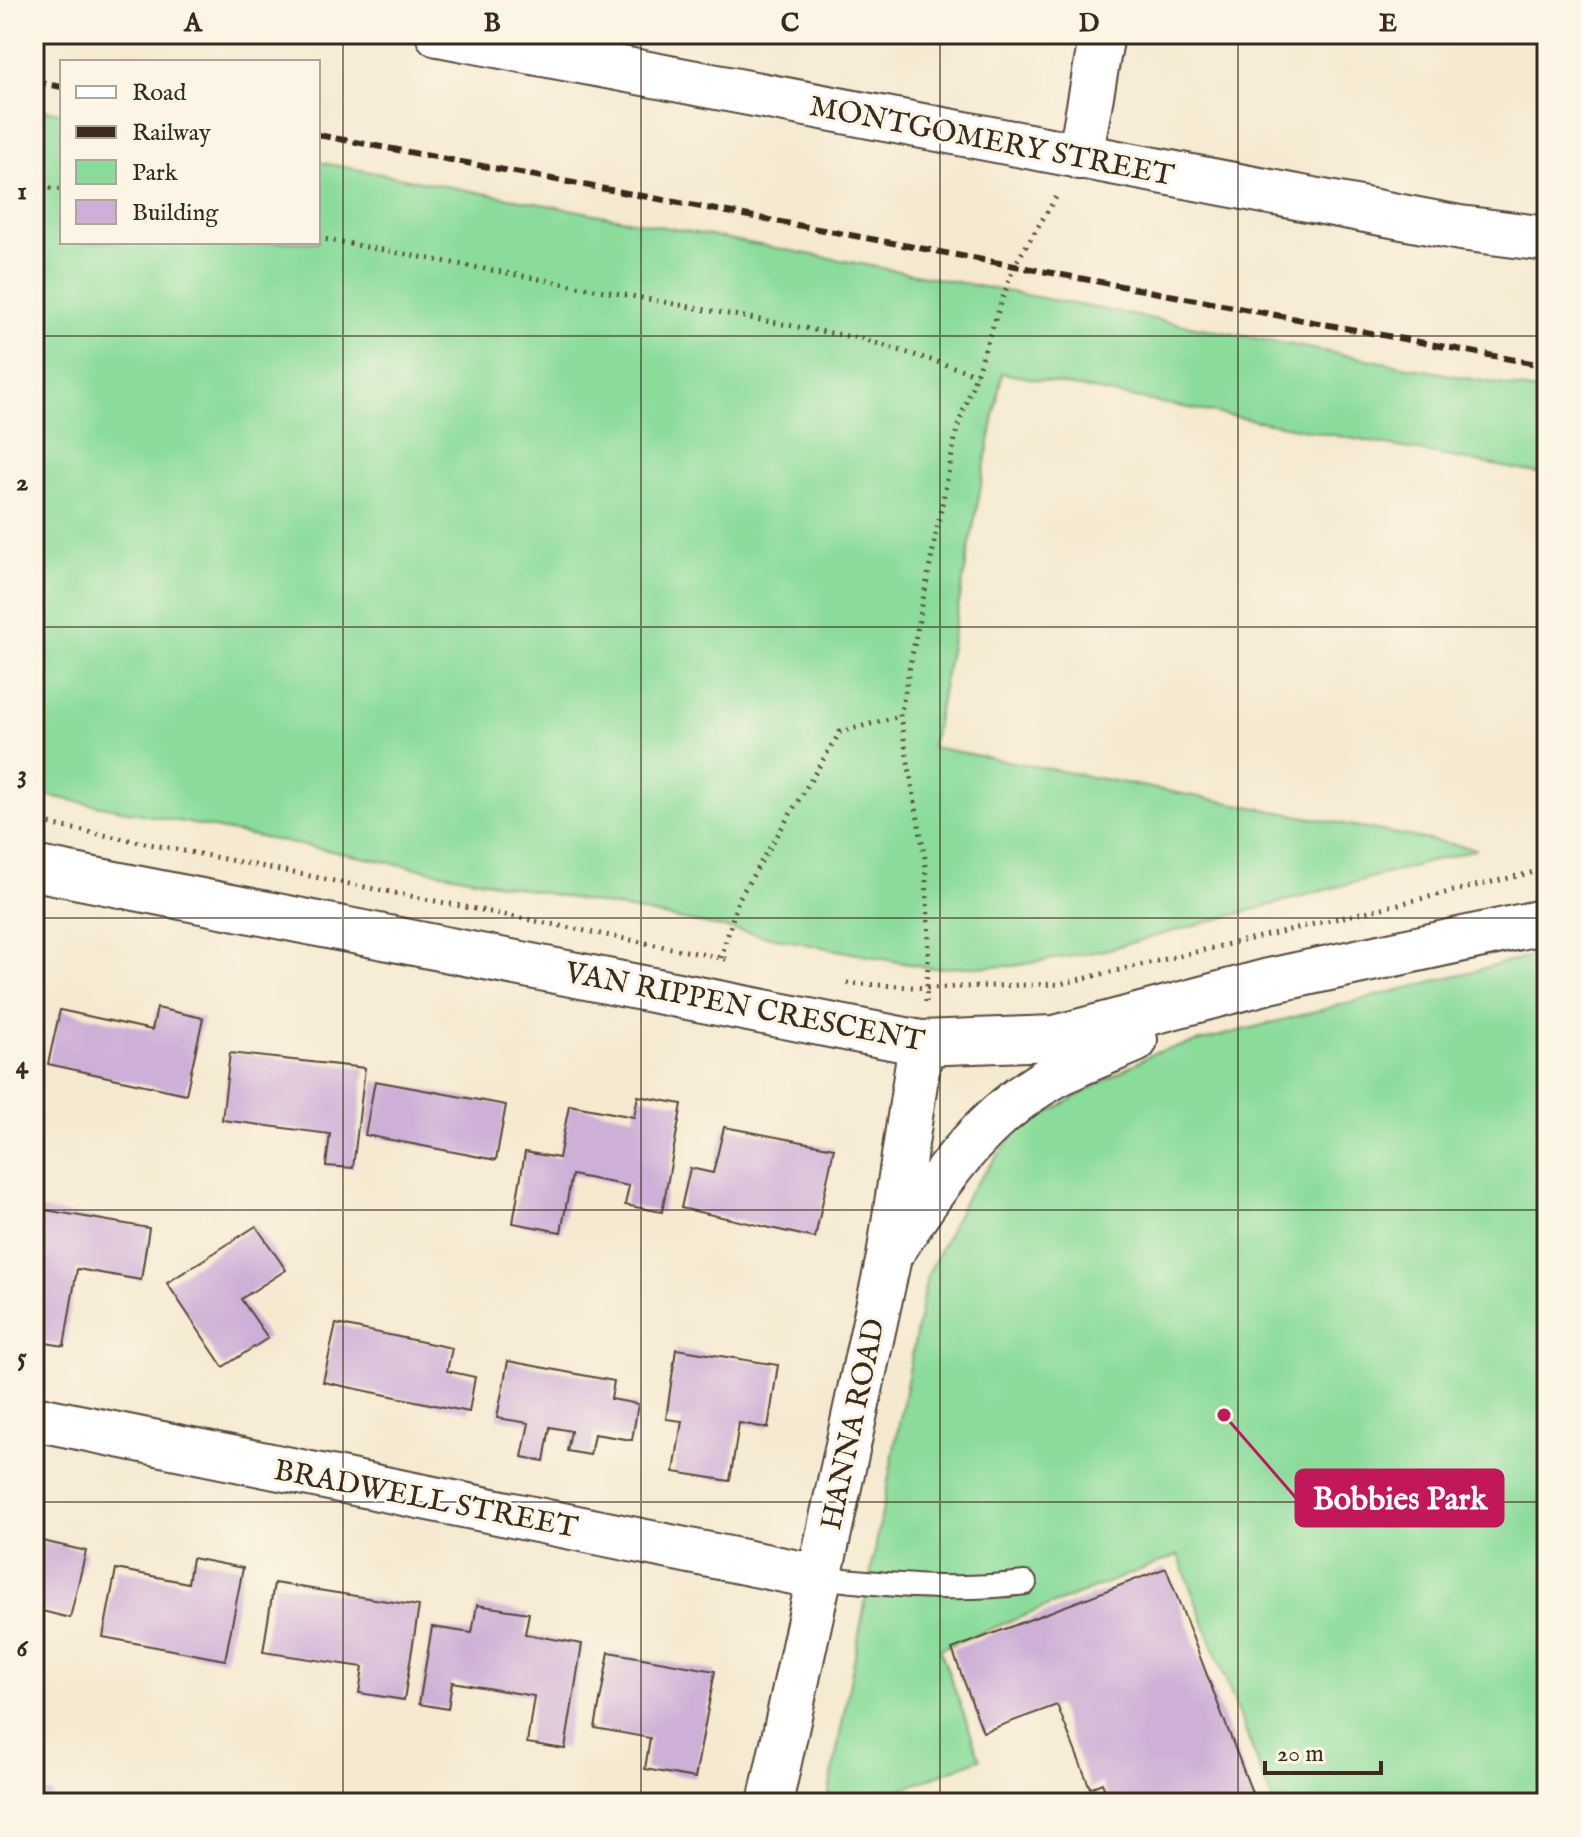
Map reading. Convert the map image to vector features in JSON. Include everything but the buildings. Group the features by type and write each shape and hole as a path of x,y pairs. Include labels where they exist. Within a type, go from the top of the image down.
{"street":[{"name":"MONTGOMERY STREET","path":"438,34 1460,228 1547,239"},
{"path":"1080,157 1102,34"},
{"name":"VAN RIPPEN CRESCENT","path":"34,868 921,1043 1055,1038 1269,981 1547,921"},
{"path":"889,1257 954,1159 989,1124 1039,1085 1269,981"},
{"name":"HANNA ROAD","path":"770,1803 889,1257 921,1043"},
{"name":"BRADWELL STREET","path":"34,1418 818,1577"}],"lane":[{"path":"818,1577 907,1587 986,1588 1025,1583"}],"path":[{"path":"921,1043 927,988 925,859 900,716 957,429 1014,266 1080,157"},
{"path":"34,185 60,190"},
{"path":"320,238 863,339 976,374"},
{"path":"708,1001 738,900 840,732 900,716"},
{"path":"34,821 736,961"},
{"path":"840,983 927,988 1060,984 1547,869"}],"green space":[{"path":"34,108 60,113 60,244 320,244 320,162 1547,393 1547,475 1002,373 932,747 1477,849 1101,951 1013,966 929,968 34,793"},
{"path":"1547,952 1547,1803 1273,1803 1178,1555 940,1649 980,1759 866,1803 827,1803 927,1276 967,1195 1018,1130 1154,1053"}],"railway":[{"path":"34,82 60,87"},
{"path":"320,135 1547,366"}],"place":[{"name":"Bobbies Park","path":"1224,1415"}]}
